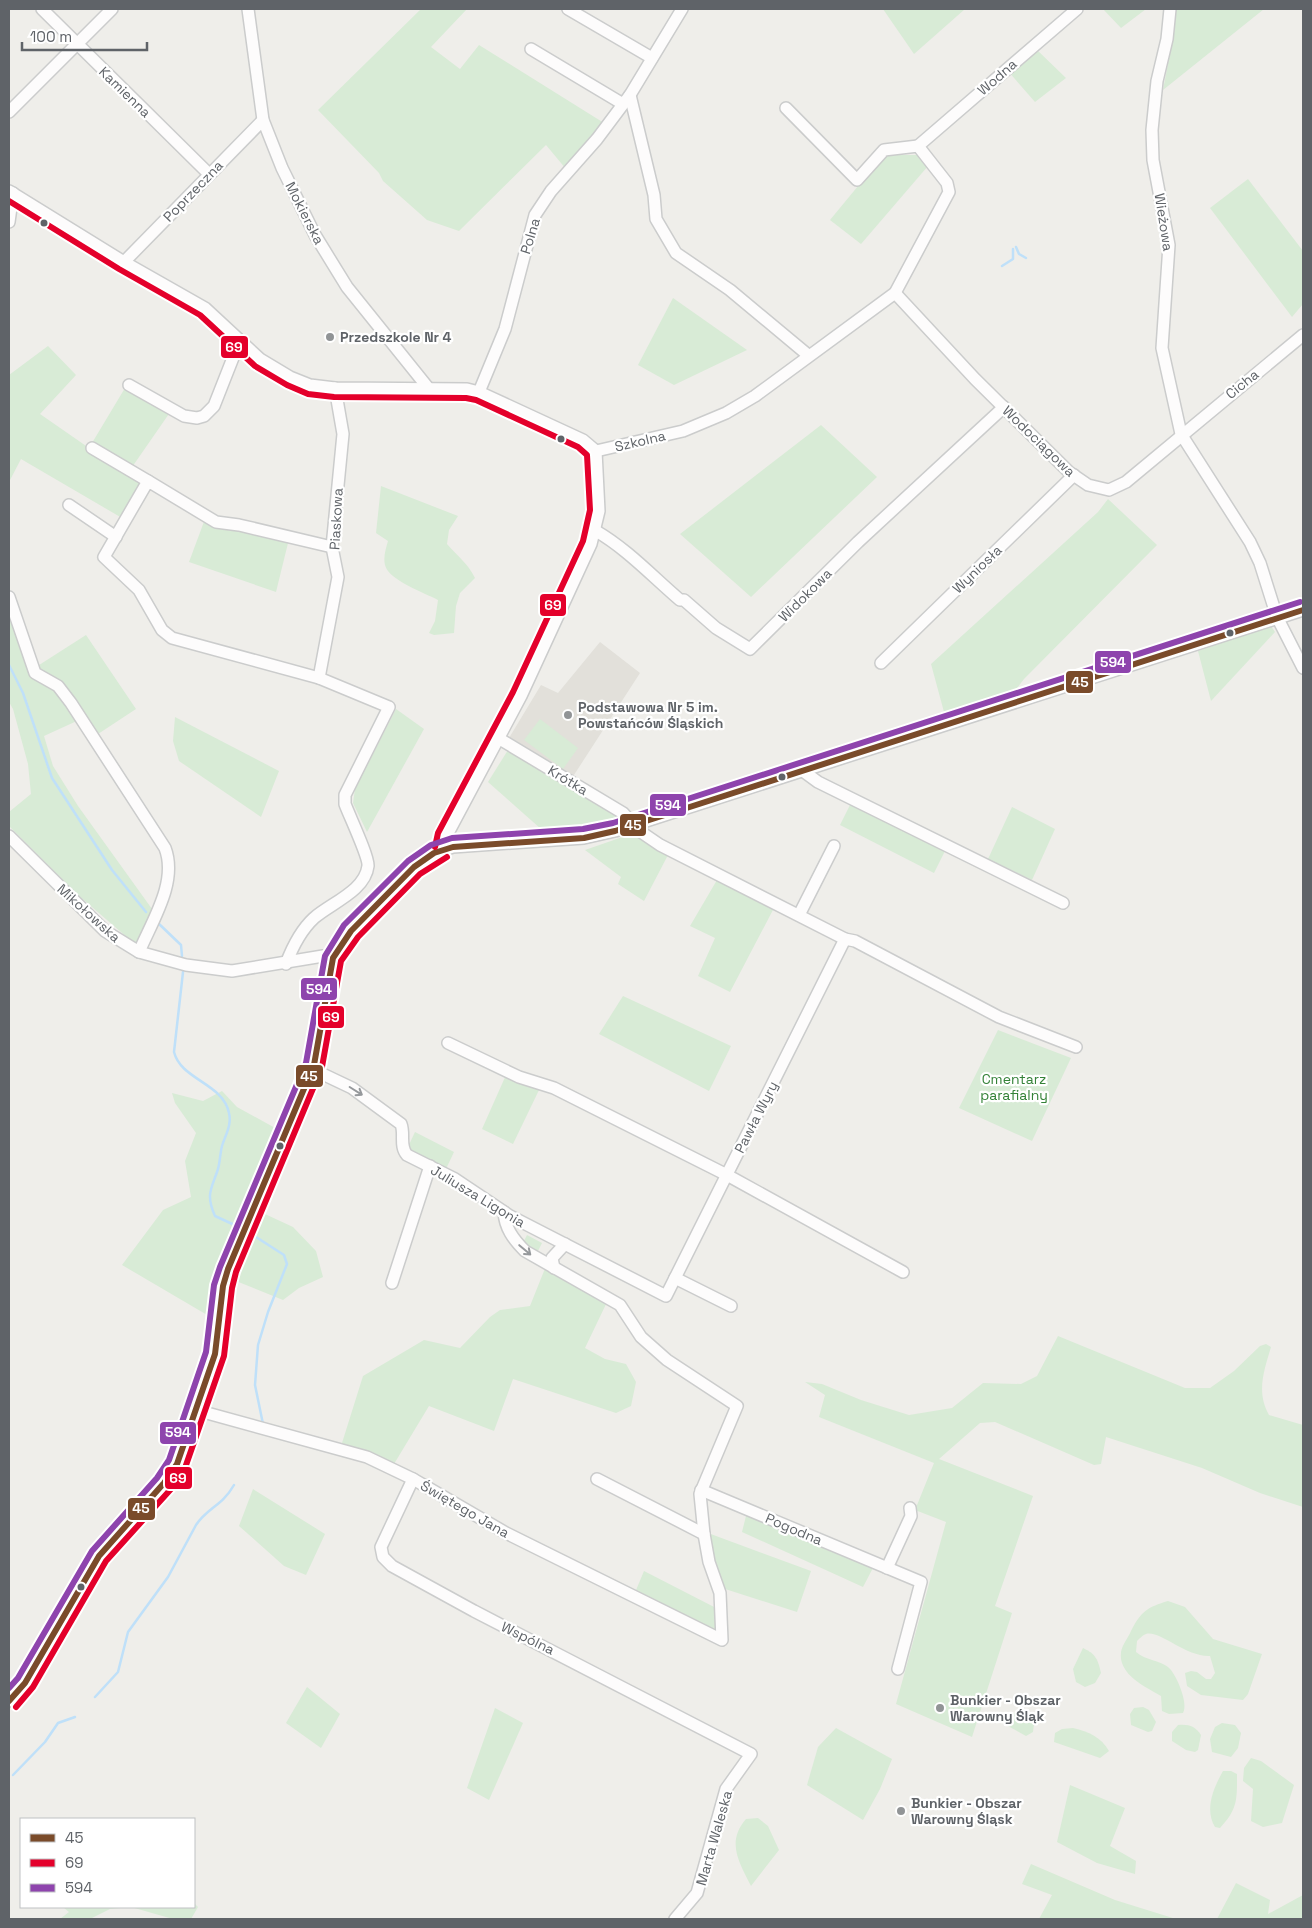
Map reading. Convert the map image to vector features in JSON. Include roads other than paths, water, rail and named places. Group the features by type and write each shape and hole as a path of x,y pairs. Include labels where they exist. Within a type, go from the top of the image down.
{"street":[{"name":"Kamienna","path":"42,9 76,45 209,174"},
{"path":"9,112 112,9"},
{"name":"Mokierska","path":"248,9 263,120 282,168 315,235 347,286 429,389"},
{"path":"568,9 652,58"},
{"name":"Polna","path":"479,392 505,329 535,215 551,191 597,139 627,99 682,9"},
{"name":"Wodna","path":"918,146 1077,9"},
{"name":"Wieżowa","path":"1170,9 1167,39 1157,81 1152,146 1169,245 1161,338 1181,434"},
{"path":"531,49 627,99 654,195 656,219 676,253 730,290 808,355"},
{"path":"786,108 857,180 884,150 918,146 946,183 949,192 895,293"},
{"name":"Poprzeczna","path":"124,262 263,120"},
{"path":"9,222 11,192 124,262 205,308 260,359 290,377 310,385 334,388 454,388 479,392 583,440 596,451"},
{"name":"Wodociągowa","path":"895,293 1004,407 1074,476 1088,485 1109,490 1126,482 1181,434"},
{"name":"Szkolna","path":"443,849 446,837 528,681 596,531 599,511 596,451 683,431 726,413 755,396 808,355 895,293"},
{"name":"Cicha","path":"1181,434 1303,334"},
{"path":"128,385 184,416 197,418 204,416 214,406 240,340"},
{"name":"Piaskowa","path":"319,678 338,576 332,547 343,434 334,388"},
{"name":"Widokowa","path":"596,531 640,563 680,600 684,600 716,628 750,649 858,542 1004,407"},
{"path":"1181,434 1250,542 1260,563 1277,617 1303,668"},
{"path":"92,448 216,522 239,525 332,547"},
{"name":"Wyniosła","path":"881,663 1074,476"},
{"path":"148,481 104,557 138,590 162,630 172,638 319,678 389,707 345,795 345,804 368,864 365,875 359,885 313,919 294,944 286,964"},
{"path":"69,505 116,537"},
{"path":"9,597 35,672 58,686 71,703 165,848 170,861 167,884 139,952"},
{"path":"9,1701 25,1683 99,1556 171,1474 196,1410 217,1343 223,1286 239,1241 312,1069 333,958 344,939 414,867 443,849 461,845 584,838 635,825 1303,610"},
{"name":"Krótka","path":"498,738 623,813 645,836 677,855 845,939 855,942 999,1017 1076,1047"},
{"path":"803,771 818,782 1063,904"},
{"name":"Mikołowska","path":"9,836 105,931 139,952 209,969 232,971 286,964 323,956 333,958"},
{"path":"799,915 834,846"},
{"name":"Pawła Wyry","path":"666,1296 845,939"},
{"path":"448,1043 519,1077 554,1088 727,1175 903,1272"},
{"name":"Juliusza Ligonia","path":"312,1069 352,1088 401,1124 403,1130 402,1149 407,1155 455,1179 504,1217 565,1244 666,1296"},
{"path":"392,1282 430,1166"},
{"path":"504,1217 513,1239 525,1251 620,1305 641,1337 667,1360 737,1406 701,1490 704,1534"},
{"path":"554,1268 552,1258 565,1244"},
{"path":"675,1278 731,1306"},
{"name":"Świętego Jana","path":"196,1410 367,1458 413,1479 506,1533 722,1640 720,1593 709,1562 704,1534"},
{"name":"Wspólna","path":"413,1479 381,1547 383,1557 392,1566 474,1611 751,1754"},
{"path":"597,1479 704,1534"},
{"name":"Pogodna","path":"701,1490 920,1582 898,1669"},
{"path":"887,1568 911,1516 910,1508"},
{"name":"Marta Waleska","path":"675,1919 698,1893 726,1789 751,1754"}],"waterway":[{"path":"1016,247 1019,254 1026,258"},
{"path":"1002,266 1013,259 1013,249"},
{"path":"9,665 23,693 52,778 112,870 146,912"},
{"path":"157,922 181,945 182,956"},
{"path":"183,972 174,1052 178,1061 185,1069 219,1095 229,1113 230,1122 222,1146 218,1169 210,1191 210,1202 215,1216 241,1228"},
{"path":"248,1232 284,1255 287,1264 268,1312 258,1345 255,1385 263,1424"},
{"path":"95,1697 118,1672 128,1632 168,1577 196,1525 200,1519 225,1498 234,1485"},
{"path":"13,1775 45,1742 58,1723 75,1717"}],"place":[{"name":"Przedszkole Nr 4","path":"330,337"},
{"name":"Podstawowa Nr 5 im. Powstańców Śląskich","path":"568,715"},
{"name":"Bunkier - Obszar Warowny Śląk","path":"940,1708"},
{"name":"Bunkier - Obszar Warowny Śląsk","path":"901,1811"}],"park label":[{"name":"Cmentarz parafialny","path":"1014,1088"}]}
